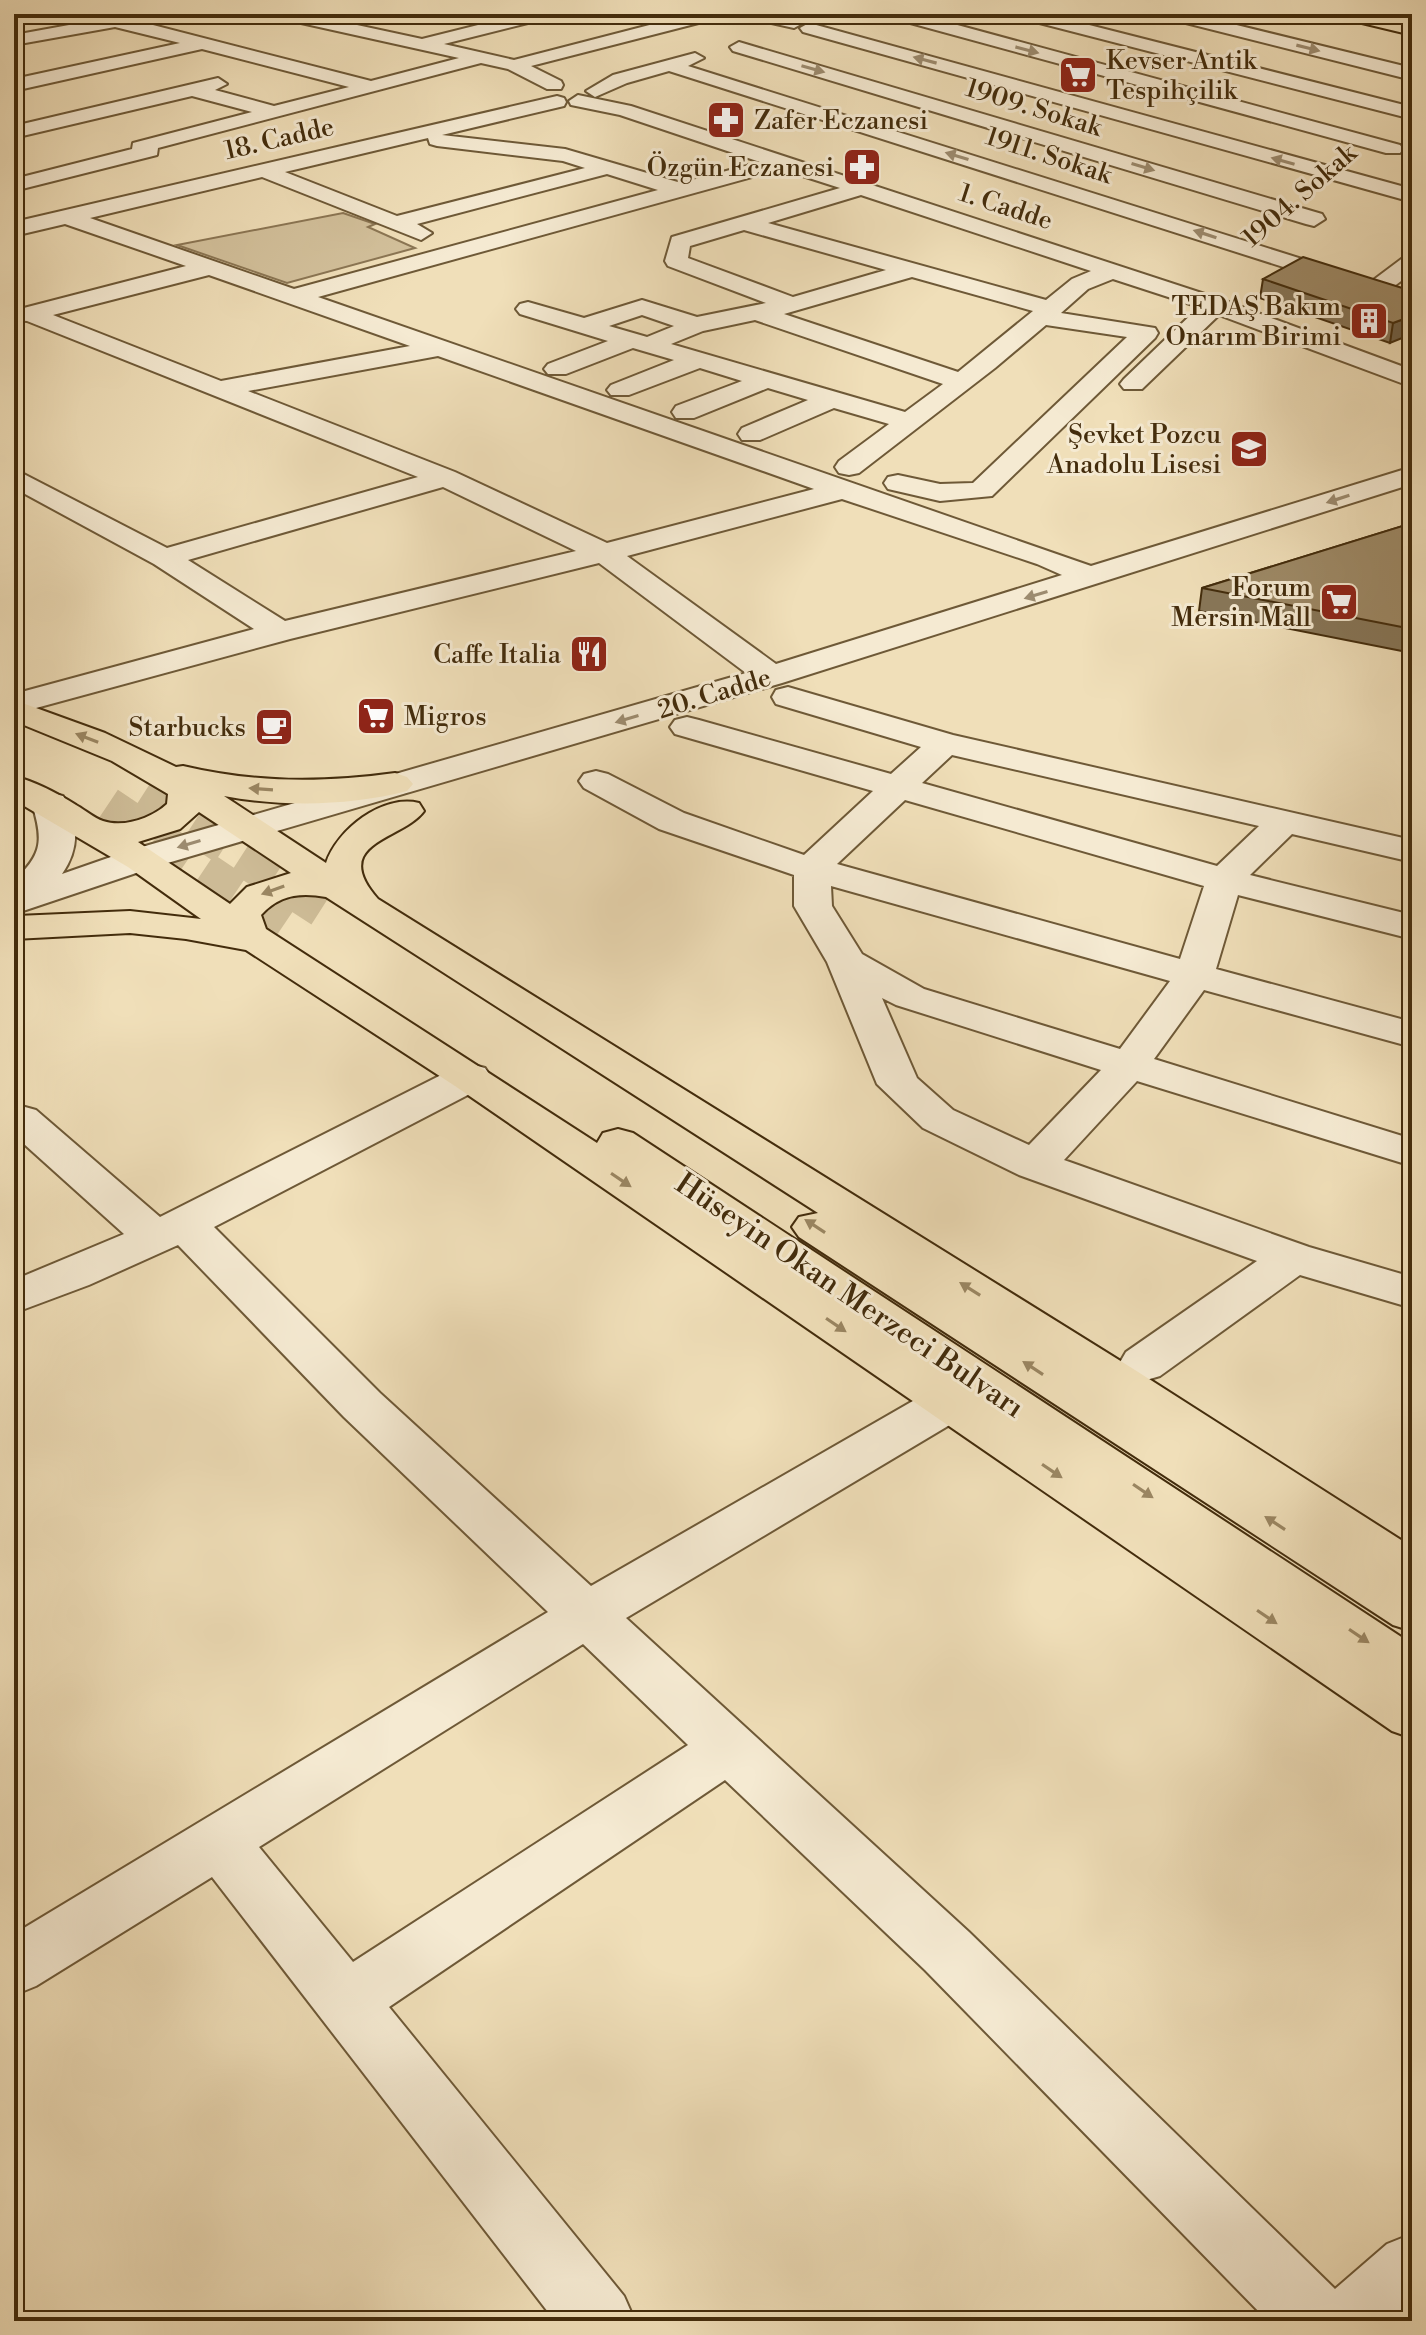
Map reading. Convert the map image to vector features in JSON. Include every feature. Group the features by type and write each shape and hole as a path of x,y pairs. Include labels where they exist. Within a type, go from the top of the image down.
{"main road":[{"path":"1347,14 1412,30"},
{"path":"1387,14 1412,20"},
{"path":"14,707 141,777 192,779 250,789 400,798"},
{"path":"14,735 181,787 280,848 307,920 470,1077 1412,1715"},
{"path":"14,762 128,833 170,820 185,807 186,793 181,787"},
{"path":"14,787 50,804 102,819 141,859 172,881 307,920 1105,1374 1412,1573"},
{"path":"15,914 171,925 228,936 307,920 346,884 343,871 345,859 361,836 400,798"},
{"name":"Hüseyin Okan Merzeci Bulvarı","path":"307,920 1412,1610"},
{"name":"Hüseyin Okan Merzeci Bulvarı","path":"307,920 768,1239 1412,1672"}],"street":[{"path":"85,14 371,86"},
{"path":"14,40 153,14"},
{"name":"1. Cadde","path":"283,14 514,65 574,93 624,110 1223,299 1412,362"},
{"path":"487,14 600,41"},
{"path":"421,45 542,14"},
{"path":"514,65 712,14"},
{"path":"755,14 1412,196"},
{"name":"18. Cadde","path":"802,26 827,14"},
{"path":"898,14 1393,149"},
{"path":"1026,14 1412,113"},
{"path":"1172,14 1412,74"},
{"name":"18. Cadde","path":"19,227 214,173 526,94 574,93 721,48 802,26 849,18"},
{"path":"14,85 202,44"},
{"name":"18. Cadde","path":"19,227 407,136 574,93 721,48"},
{"name":"1909. Sokak","path":"721,48 1314,219"},
{"path":"16,183 480,58"},
{"name":"1911. Sokak","path":"668,65 1412,301"},
{"path":"14,132 290,66"},
{"path":"192,90 318,123"},
{"path":"29,111 214,173"},
{"path":"831,141 873,130"},
{"name":"1904. Sokak","path":"1252,273 1412,132"},
{"path":"407,136 565,155 681,190"},
{"path":"292,297 681,190 804,147"},
{"name":"1. Cadde","path":"779,158 1112,271 1223,299 1412,379"},
{"path":"395,223 610,168"},
{"path":"263,170 462,249"},
{"path":"792,305 676,261 680,242 862,188"},
{"path":"67,217 292,297 447,341 846,478 927,493 957,495 982,490 1146,333 1047,313 918,260 883,262 747,224"},
{"path":"557,369 696,325 792,305 918,260"},
{"path":"1375,290 1412,262"},
{"path":"22,316 207,268"},
{"path":"1010,298 1080,284 1112,271"},
{"path":"14,707 280,632 604,553 846,478 907,421 986,363 1080,284"},
{"path":"1113,403 1223,299"},
{"path":"576,323 642,307 696,325"},
{"path":"753,311 960,381"},
{"path":"22,316 445,478 604,553 780,687 945,743 1412,851"},
{"path":"532,320 576,323 907,421"},
{"path":"217,389 447,341 500,345 557,369 751,434 976,534 1092,577"},
{"path":"620,390 698,360"},
{"path":"922,367 986,363"},
{"path":"685,412 766,380"},
{"path":"751,434 833,399"},
{"path":"874,411 935,400"},
{"name":"20. Cadde","path":"15,914 141,859 246,827 400,798 687,727 780,687 1092,577 1412,475"},
{"path":"14,477 164,558 280,632"},
{"path":"164,558 445,478"},
{"path":"14,503 47,495"},
{"name":"20. Cadde","path":"15,914 172,881 280,848 501,757 780,687 1195,575 1412,502"},
{"path":"976,534 999,512"},
{"path":"687,727 1224,880 1412,927"},
{"path":"945,743 812,868 813,906 847,962 898,1084 938,1119 1035,1165 1293,1258 1412,1293"},
{"path":"596,781 625,800 684,826 812,868 1412,1035"},
{"path":"15,914 31,885 55,856 59,829 50,804"},
{"path":"1035,1165 1130,1064 1195,975 1224,880 1286,820"},
{"path":"847,962 910,997 1412,1153"},
{"path":"14,1298 93,1268 171,1232 470,1077"},
{"path":"14,1117 21,1119 171,1232 362,1405 947,1951 1318,2321"},
{"path":"1143,1364 1293,1258"},
{"path":"14,1967 588,1614 950,1402"},
{"path":"345,2001 730,1747"},
{"path":"219,1841 599,2321"},
{"path":"1352,2321 1412,2268"}],"shaded area":[{"path":"343,213 375,224 368,227 415,248 287,283 177,245"}],"building":[{"path":"1303,257 1412,291 1412,316 1393,323 1263,279"},
{"name":"Forum Mersin Mall","path":"1412,523 1412,629 1202,588"}],"tunnel":[{"path":"144,793 322,908"},
{"path":"107,806 284,925"}],"place":[{"name":"Kevser Antik Tespihçilik","path":"1078,75"},
{"name":"Zafer Eczanesi","path":"726,120"},
{"name":"Özgün Eczanesi","path":"862,167"},
{"name":"TEDAŞ Bakım Onarım Birimi","path":"1369,321"},
{"name":"Şevket Pozcu Anadolu Lisesi","path":"1249,449"},
{"name":"Forum Mersin Mall","path":"1339,602"},
{"name":"Caffe Italia","path":"589,654"},
{"name":"Migros","path":"376,716"},
{"name":"Starbucks","path":"274,727"}]}
